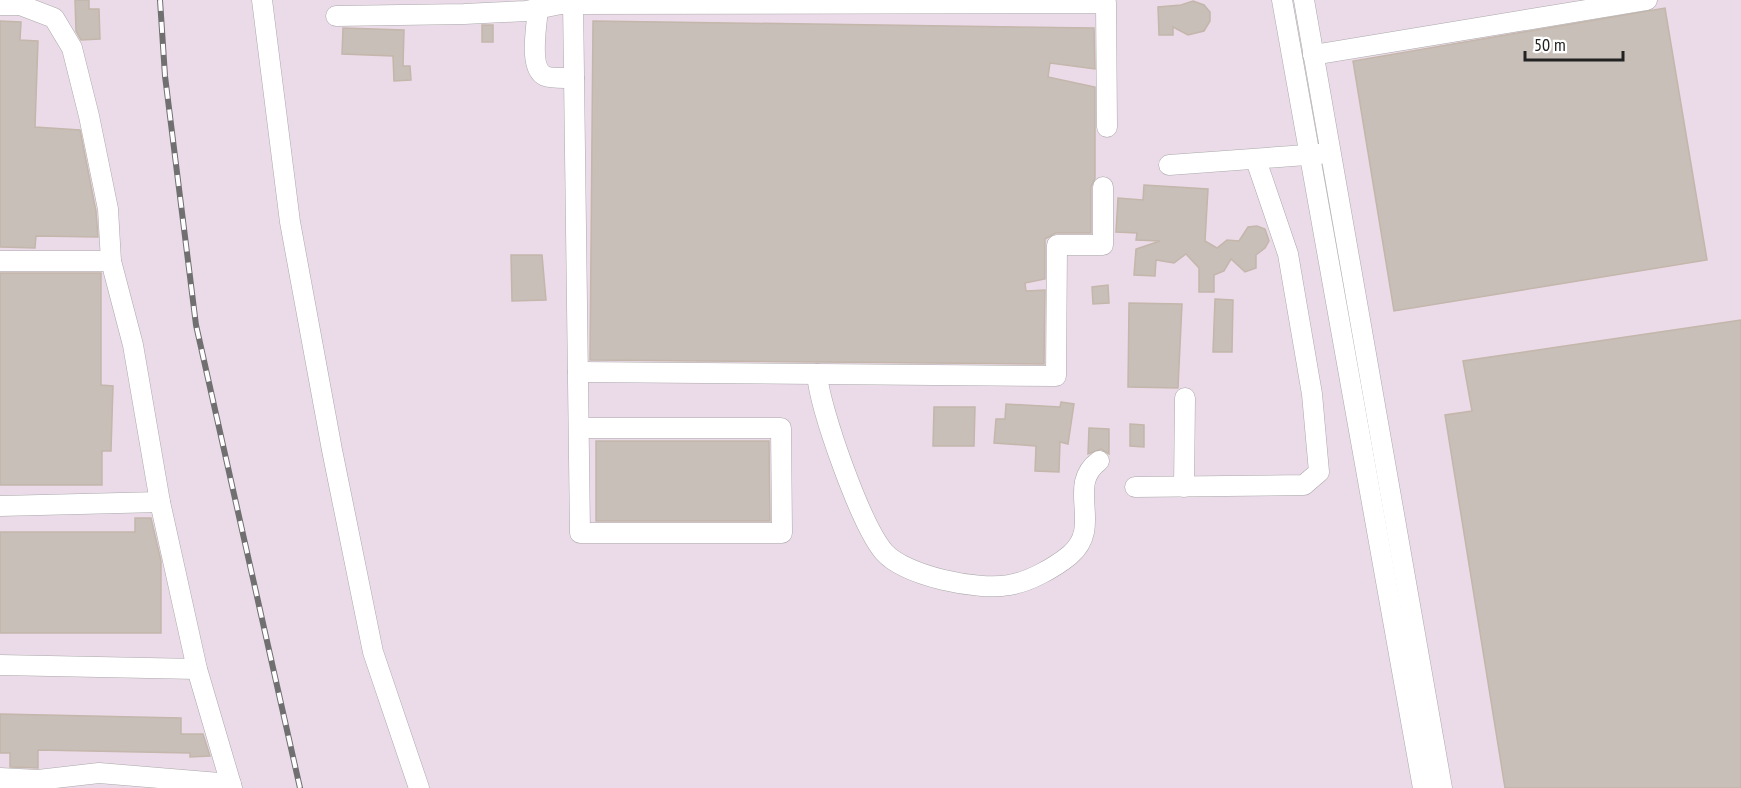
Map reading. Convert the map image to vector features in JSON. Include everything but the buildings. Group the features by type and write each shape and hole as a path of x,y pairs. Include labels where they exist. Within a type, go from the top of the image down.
{"street":[{"path":"262,0 290,222 332,450 373,652 419,788"},
{"path":"1282,0 1309,156 1403,618 1442,788"},
{"path":"1304,0 1332,152 1403,618 1423,788"},
{"path":"1313,55 1647,0"},
{"path":"573,2 579,533 782,533 782,428 579,428"},
{"path":"336,16 464,14 538,8 573,2 1106,3 1107,126"},
{"path":"0,5 21,5 54,18 72,48 108,208 111,261 133,345 160,502 197,669 232,786 99,773 39,780 0,778"},
{"path":"538,8 535,59 537,69 549,77 574,78"},
{"path":"1169,165 1309,156 1332,152"},
{"path":"1135,487 1304,485 1319,472 1312,394 1288,254 1256,160"},
{"path":"578,372 1056,376 1057,245 1103,245 1103,188"},
{"path":"0,261 111,261"},
{"path":"817,375 822,406 873,533 891,558 920,573 977,585 999,586 1027,580 1065,559 1079,545 1085,531 1084,484 1089,471 1099,462"},
{"path":"1184,487 1185,398"},
{"path":"0,506 160,502"},
{"path":"0,665 197,669"}],"shaded area":[{"path":"0,0 1741,0 1741,788 0,788"}],"railway":[{"path":"160,0 165,76 196,325 300,788"}]}
